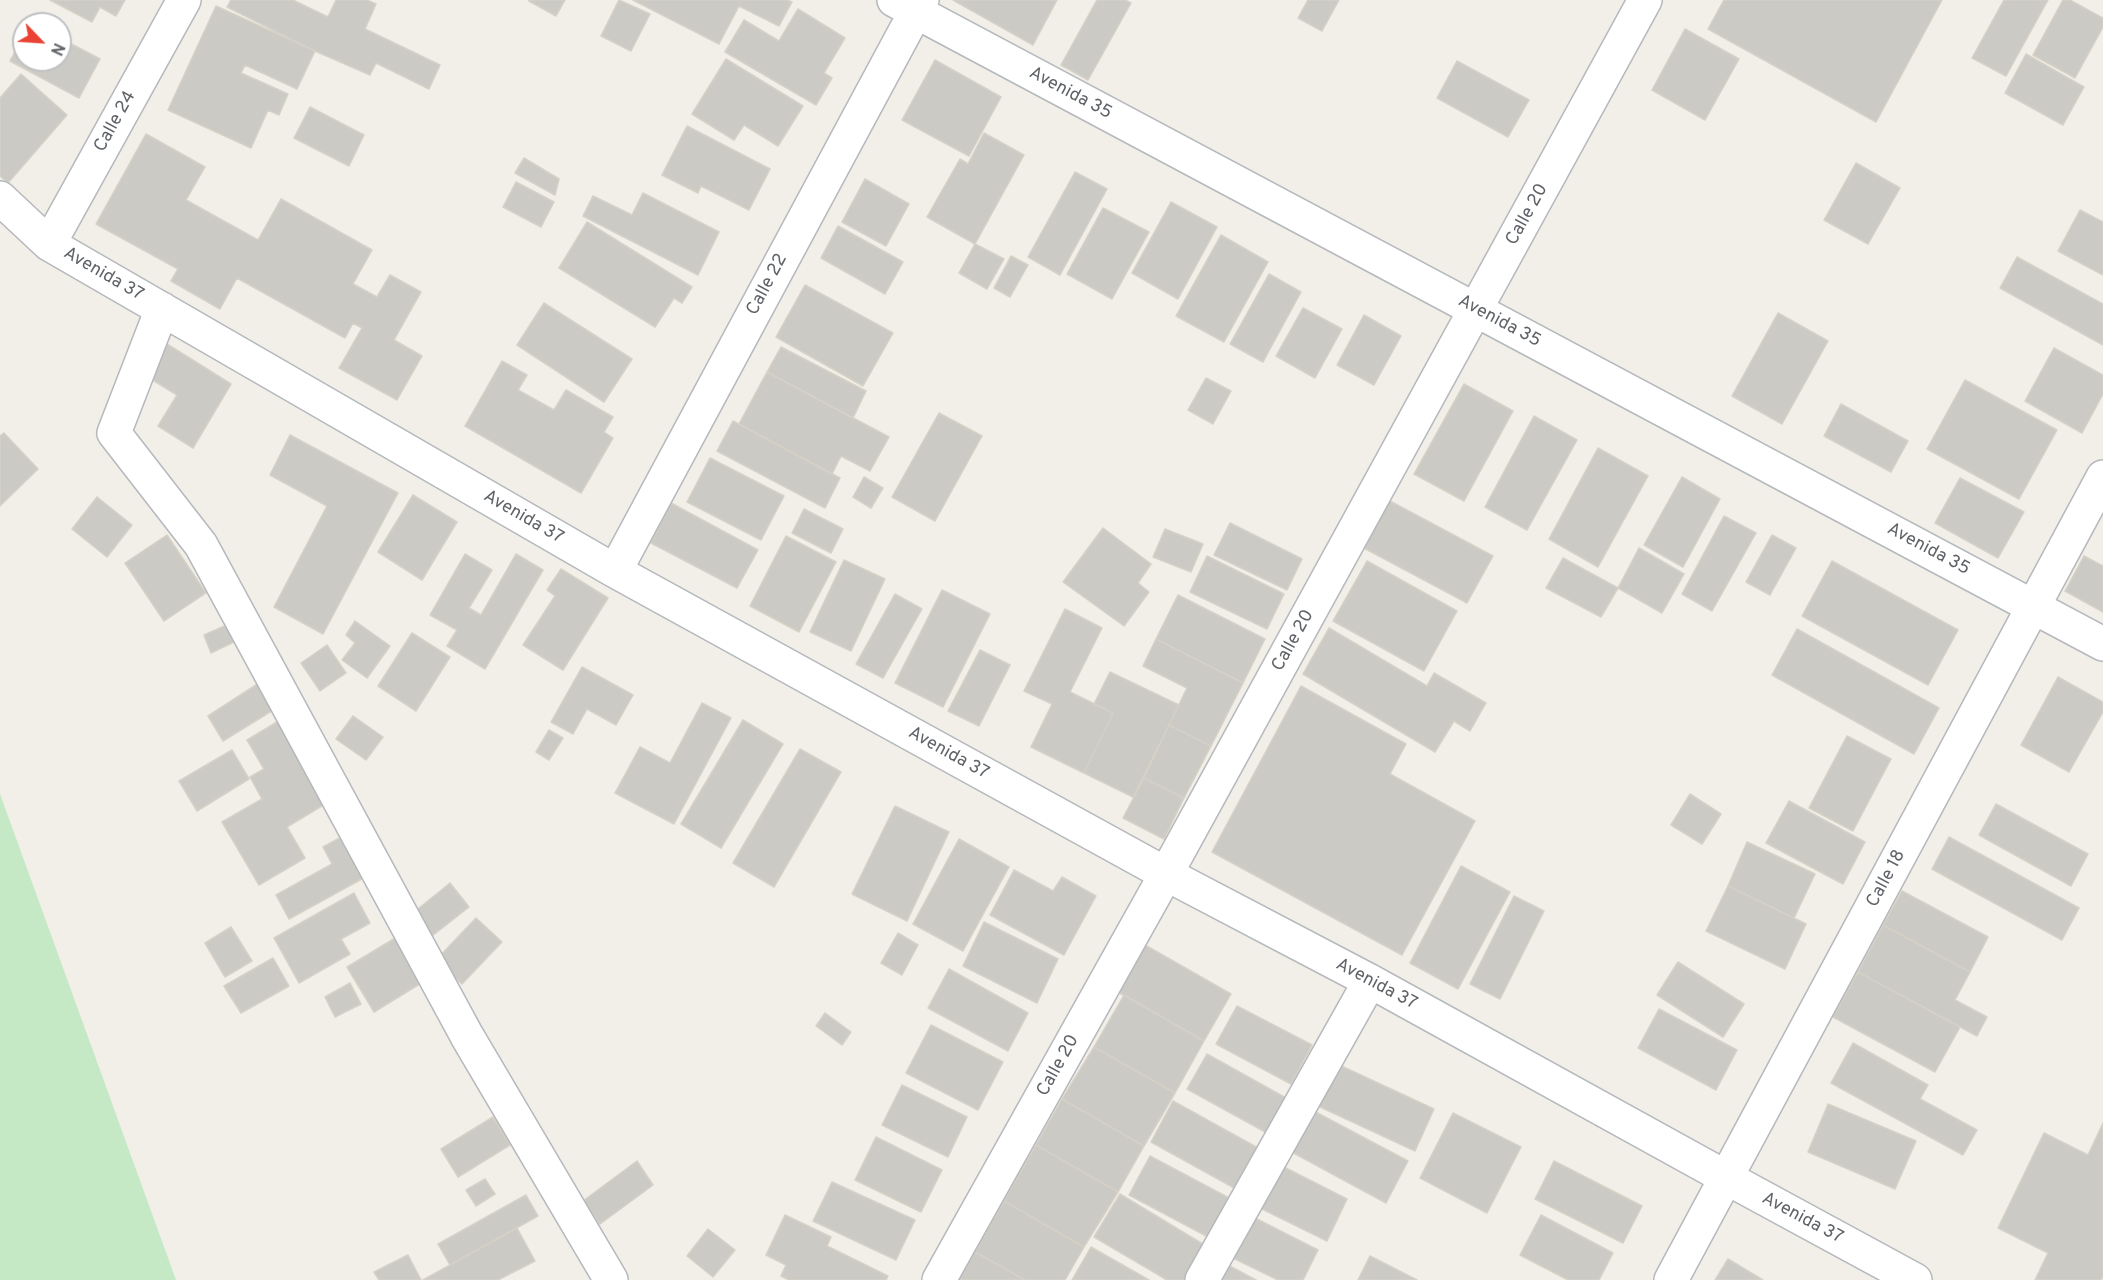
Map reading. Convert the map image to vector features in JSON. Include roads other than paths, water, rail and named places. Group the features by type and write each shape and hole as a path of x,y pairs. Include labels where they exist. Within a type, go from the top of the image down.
{"street":[{"name":"Calle 24","path":"49,244 184,0"},
{"name":"Calle 20","path":"939,1280 1166,874 1646,0"},
{"name":"Avenida 35","path":"911,4 1476,310 2103,644"},
{"name":"Calle 22","path":"615,571 911,4"},
{"name":"Avenida 37","path":"0,198 49,244 615,571 1166,874 1370,981 1916,1280"},
{"path":"162,309 114,433 201,545 466,1036 611,1280"},
{"name":"Calle 18","path":"1671,1280 2103,477"},
{"path":"1202,1280 1370,981"}]}
